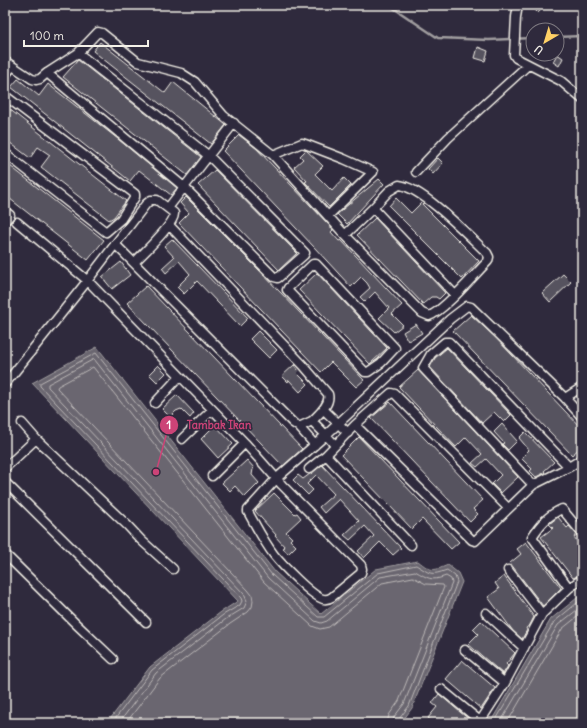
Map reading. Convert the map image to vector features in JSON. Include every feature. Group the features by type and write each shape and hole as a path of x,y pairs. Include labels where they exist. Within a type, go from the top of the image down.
{"street":[{"path":"518,5 514,55 518,60 561,80 582,98"},
{"path":"5,76 8,64 36,80 78,53 98,32 102,33 138,62 188,77 203,91 224,116 273,155 345,235 422,313 429,316 440,310 488,261 489,257 487,253 442,211 405,185 399,185 394,188 345,235"},
{"path":"47,72 184,187 274,277 278,278 305,254 209,156 78,53"},
{"path":"416,172 448,138 528,65"},
{"path":"5,98 8,98 135,194 135,197 121,219 109,231 103,231 5,153"},
{"path":"168,208 234,123"},
{"path":"273,155 302,143 373,172 328,216"},
{"path":"5,384 88,281 129,226 151,200 157,200 175,215 169,225 134,263"},
{"path":"373,208 455,295"},
{"path":"5,211 10,215 5,221"},
{"path":"121,219 129,226"},
{"path":"17,222 88,281 245,443 277,478 361,565 361,573 332,597 322,599 286,568 274,554 248,512 249,508 277,478 339,424 390,374 450,319 467,306 471,307 565,398 582,418"},
{"path":"169,225 303,365 328,394 329,398 323,409 312,421 300,427"},
{"path":"115,244 293,423 300,427 315,445"},
{"path":"313,264 316,264 395,348 381,363 368,372 365,372 287,290 313,264"},
{"path":"440,310 450,319"},
{"path":"533,485 423,368 432,354 445,342 449,342 569,467"},
{"path":"422,345 432,354"},
{"path":"381,363 390,374"},
{"path":"155,403 180,376"},
{"path":"565,398 582,386"},
{"path":"309,469 326,455 355,425 391,393 395,394 508,508"},
{"path":"323,409 348,433"},
{"path":"182,439 212,410"},
{"path":"312,421 336,444"},
{"path":"22,423 36,439 173,569"},
{"path":"355,425 472,540 476,541 533,485 582,459"},
{"path":"5,468 36,439"},
{"path":"212,476 245,443"},
{"path":"326,455 411,545"},
{"path":"5,482 146,622"},
{"path":"569,588 532,537 545,520 555,512 562,509 582,533"},
{"path":"5,554 113,659"},
{"path":"508,570 542,614"},
{"path":"441,689 480,722 505,683 542,614 569,588 582,579"},
{"path":"486,613 524,648"},
{"path":"465,650 505,683"}],"water":[{"path":"97,347 275,572 321,614 376,569 418,561 429,569 438,569 448,565 458,573 462,582 412,708 401,723 107,723 150,667 221,612 238,601 32,383"},
{"path":"582,594 582,723 490,723 551,619"}],"building":[{"path":"530,5 545,5 538,13"},
{"path":"100,42 165,93 173,82 226,125 211,144 93,51"},
{"path":"478,47 488,51 485,61 475,58"},
{"path":"78,60 201,157 187,175 63,77"},
{"path":"553,62 561,62 559,66"},
{"path":"18,79 39,96 48,84 177,188 171,195 139,170 130,181 11,87"},
{"path":"8,108 126,201 114,217 109,220 41,167 50,155 38,147 30,158 5,139 5,112"},
{"path":"239,135 256,148 330,226 333,230 331,232 339,241 341,240 402,305 392,314 403,325 394,332 379,318 389,308 375,292 365,302 360,297 370,288 367,283 361,277 351,287 223,151"},
{"path":"306,150 323,166 315,174 332,191 344,178 351,185 329,207 305,182 307,181 294,167 303,159 300,156"},
{"path":"438,158 443,163 433,174 428,169"},
{"path":"5,162 104,240 88,260 5,195"},
{"path":"215,170 297,253 279,270 198,185"},
{"path":"379,179 384,184 347,224 337,214"},
{"path":"186,197 259,270 364,380 356,387 331,362 321,372 179,223 189,213 180,203"},
{"path":"396,198 411,213 421,203 479,261 462,279 389,206"},
{"path":"375,218 445,293 439,299 436,297 431,297 423,304 357,235"},
{"path":"172,239 248,318 240,326 197,281 184,294 177,287 190,274 179,261 166,273 162,268 174,257 164,246"},
{"path":"121,262 130,275 112,289 102,277"},
{"path":"317,273 387,348 370,364 299,290"},
{"path":"563,274 571,282 550,302 542,293"},
{"path":"146,286 302,449 283,466 127,303"},
{"path":"471,315 495,337 582,429 582,446 572,455 453,331"},
{"path":"416,324 422,333 408,341 403,332"},
{"path":"258,331 277,350 269,358 250,339"},
{"path":"447,348 511,415 504,422 494,412 482,423 430,367 435,358"},
{"path":"158,365 166,373 157,382 149,374"},
{"path":"294,365 299,371 297,373 308,384 300,392 289,380 288,382 282,376"},
{"path":"418,370 518,477 501,493 492,484 501,475 486,459 477,467 472,463 482,454 466,437 456,447 399,387"},
{"path":"177,395 194,413 190,418 181,409 176,411 170,417 162,409"},
{"path":"390,402 483,500 473,509 478,514 470,522 371,418"},
{"path":"502,424 517,441 508,450 494,432"},
{"path":"215,425 233,444 218,458 201,439"},
{"path":"525,432 554,462 544,471 544,473 536,477 530,471 532,469 521,458 529,450 519,438"},
{"path":"359,437 459,542 451,549 422,519 412,529 341,455"},
{"path":"247,460 254,468 252,475 259,483 245,497 235,486 230,491 222,483"},
{"path":"322,465 401,548 393,555 380,542 364,558 358,551 374,536 365,526 350,540 344,535 359,521 339,499 324,513 319,507 334,494 316,475 307,484 313,490 308,495 293,480 298,475 303,479"},
{"path":"274,493 301,518 286,532 292,538 290,540 296,546 288,554 283,548 285,547 275,536 276,535 255,511"},
{"path":"558,517 567,528 569,526 577,535 574,537 582,548 582,566 579,568 582,574 573,578 541,537 553,528 549,524"},
{"path":"526,542 561,588 543,606 510,563 521,554 517,549"},
{"path":"504,576 534,617 530,625 526,628 527,630 522,639 513,631 488,597 499,589 495,583"},
{"path":"481,621 515,653 506,664 508,666 503,674 468,644 478,634 473,629"},
{"path":"462,660 495,688 481,709 446,679"},
{"path":"439,694 474,723 434,723 428,718 437,707 432,703"}],"waterway":[{"path":"389,5 438,38 489,40 525,38"},
{"path":"565,37 582,36"}],"place":[{"name":"Tambak Ikan","path":"156,472"}]}
